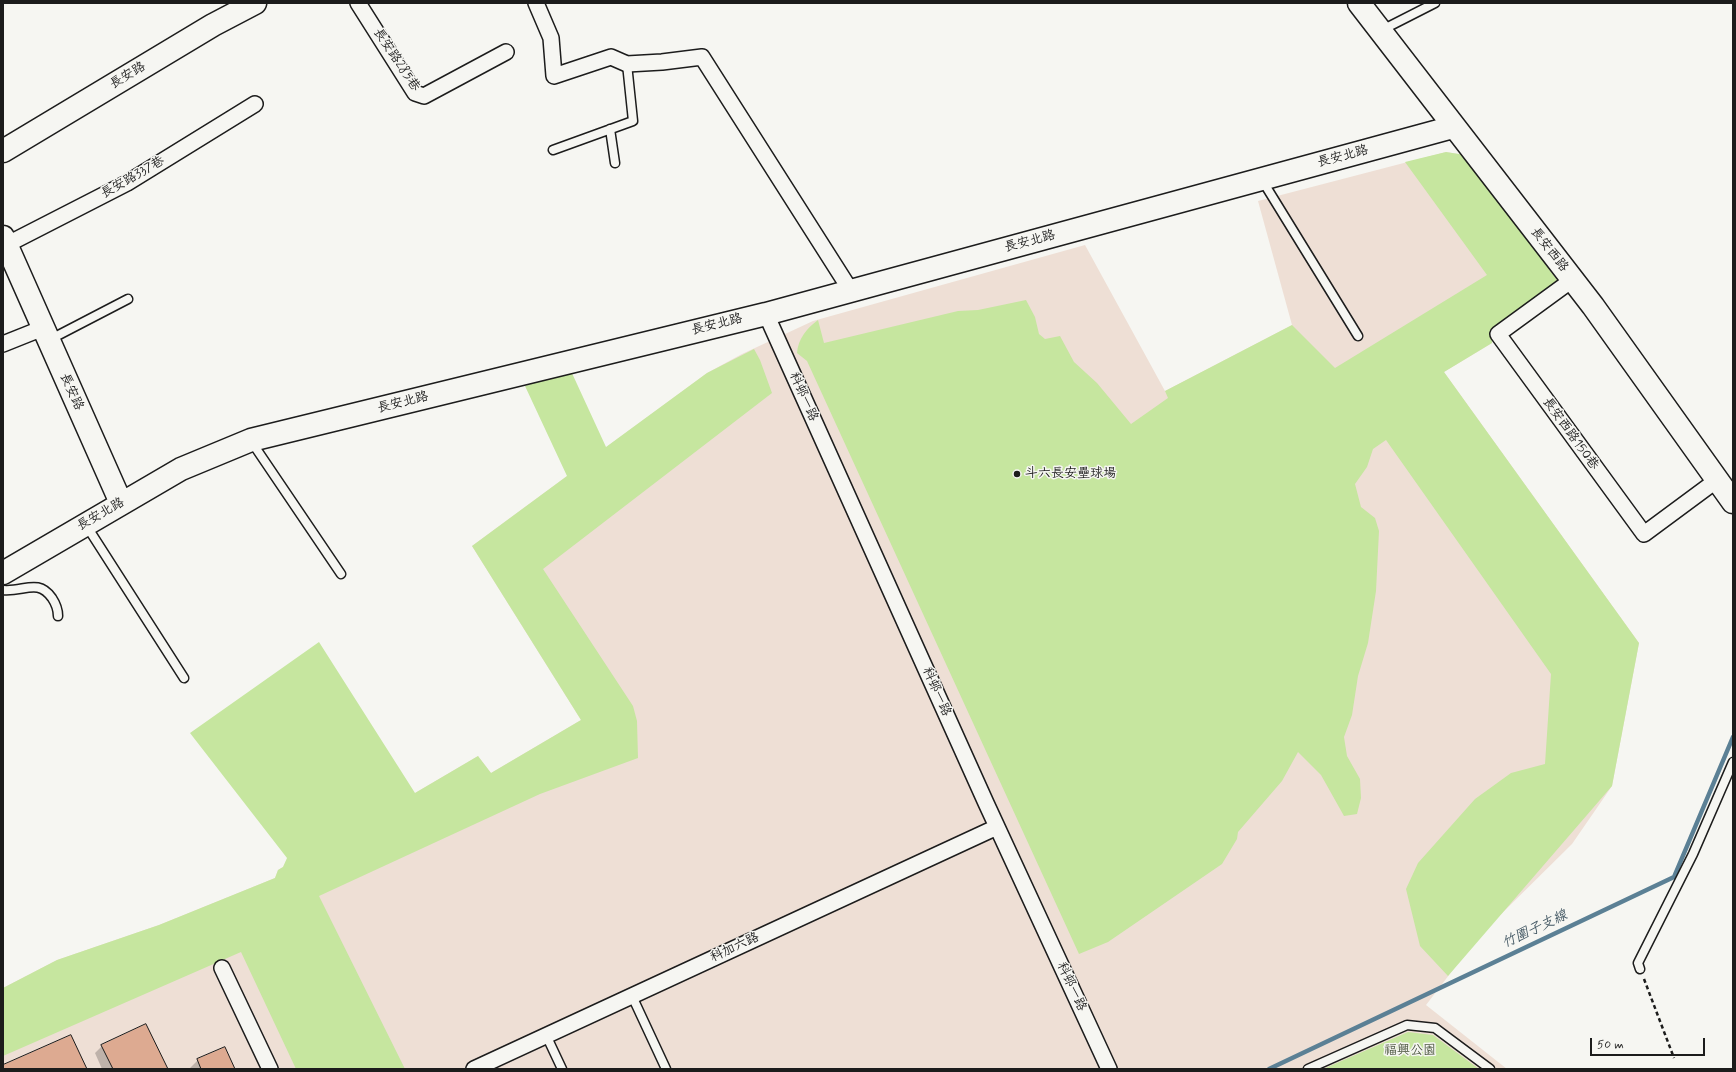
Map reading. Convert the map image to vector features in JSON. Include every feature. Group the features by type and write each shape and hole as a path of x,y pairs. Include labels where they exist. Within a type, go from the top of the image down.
{"street":[{"name":"長安路","path":"3,151 206,29 255,3"},
{"name":"長安路285巷","path":"358,3 415,93 424,96 506,52"},
{"path":"536,3 551,38 554,76 611,57 627,64 662,62 702,57 851,291"},
{"name":"長安西路","path":"1359,3 1572,280 1733,502"},
{"name":"長安路337巷","path":"5,241 127,183 255,104"},
{"name":"長安北路","path":"3,572 181,469 250,440 766,314 1453,127"},
{"name":"長安路","path":"5,241 121,503"},
{"name":"長安西路150巷","path":"1572,280 1498,334 1644,534 1717,480"},
{"name":"科邨一路","path":"766,314 997,827 1109,1069"},
{"path":"3,344 45,334"},
{"name":"科加六路","path":"474,1069 498,1064 546,1035 997,827"},
{"path":"222,968 270,1069"}],"lane":[{"path":"1381,31 1435,3"},
{"path":"553,150 633,121 627,64"},
{"path":"610,129 615,163"},
{"path":"1262,179 1358,336"},
{"path":"45,334 128,299"},
{"path":"250,440 342,574"},
{"path":"86,524 184,678"},
{"path":"3,590 40,586 46,590 54,600 58,609 58,616"},
{"path":"1640,969 1638,963 1693,854 1733,762"},
{"path":"632,996 666,1069"},
{"path":"1308,1069 1407,1025 1435,1028 1490,1069"},
{"path":"546,1035 562,1069"}],"path":[{"path":"1640,969 1674,1058"}],"shaded area":[{"path":"1446,152 1465,155 1557,280 1493,330 1492,343 1444,372 1639,643 1612,786 1572,844 1479,936 1426,1005 1507,1069 3,1069 3,988 57,960 159,925 275,878 278,870 283,867 288,858 415,793 478,756 491,773 581,720 472,546 707,373 742,354 813,321 1085,245 1165,391 1292,325 1258,201"}],"green space":[{"path":"1446,152 1465,155 1557,280 1556,284 1493,330 1492,343 1444,372 1639,643 1612,786 1448,976 1420,946 1406,889 1418,863 1475,799 1511,773 1545,764 1551,674 1386,440 1373,449 1367,467 1355,484 1361,507 1375,518 1379,531 1376,591 1368,643 1358,676 1352,715 1344,737 1347,756 1360,779 1361,798 1357,814 1344,816 1321,775 1298,752 1282,781 1238,832 1237,839 1222,864 1108,942 1079,954 807,361 797,353 799,343 807,330 818,320 824,343 958,311 978,310 1026,300 1035,317 1039,334 1045,339 1060,336 1074,362 1097,383 1131,424 1168,398 1165,391 1292,325 1335,368 1487,275 1405,162"},
{"path":"754,349 760,360 772,393 543,569 633,706 637,721 638,758 540,794 319,896 405,1069 296,1069 241,952 3,1056 3,988 57,960 159,925 275,878 278,870 283,867 287,858 190,733 319,642 415,793 478,756 491,773 581,720 472,546 567,476 525,386 571,371 606,447 707,373"},
{"name":"福興公園","path":"1408,1032 1433,1035 1479,1069 1323,1069"}],"building":[{"path":"146,1024 168,1069 113,1069 101,1045"},
{"path":"71,1035 87,1069 3,1069 3,1065"},
{"path":"225,1047 235,1069 201,1069 197,1059"}],"waterway":[{"name":"竹圍子支線","path":"1269,1069 1674,877 1733,737"}],"place":[{"name":"斗六長安壘球場","path":"1017,474"}]}
